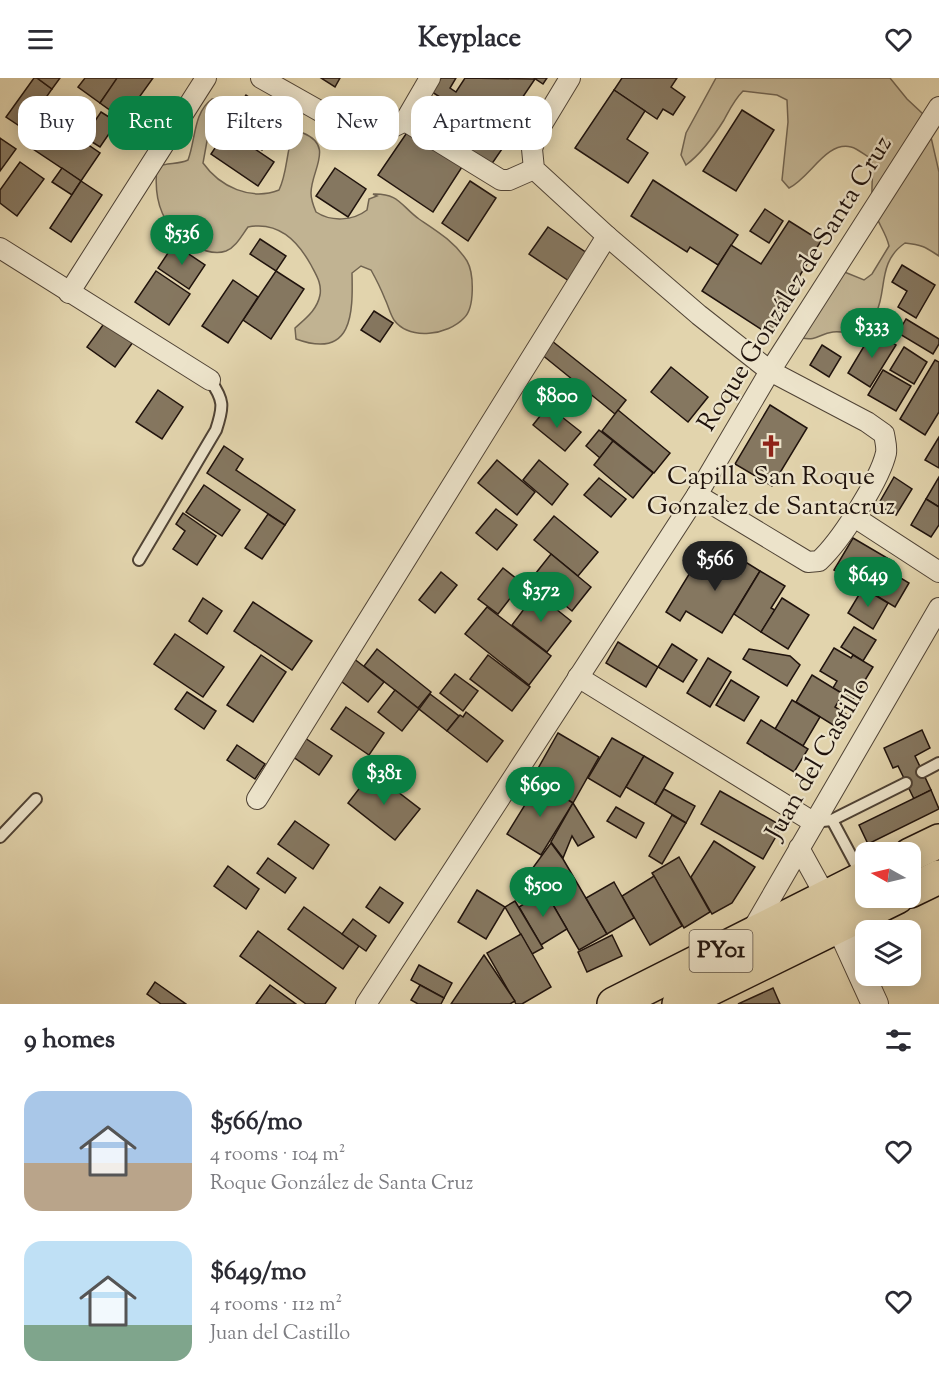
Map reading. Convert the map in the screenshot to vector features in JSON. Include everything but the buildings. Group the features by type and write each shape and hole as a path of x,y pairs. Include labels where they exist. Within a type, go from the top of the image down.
{"highway":[{"path":"921,850 939,841"},
{"path":"921,886 939,877"},
{"name":"PY01","path":"614,1004 748,938 855,882"},
{"name":"PY01","path":"679,1004 874,908"}],"street":[{"path":"69,293 206,78"},
{"path":"261,78 348,127 366,131 387,130 405,121 430,78"},
{"path":"570,78 538,131 532,149 534,169 607,236 699,315 770,371 867,422 884,434 886,450 879,473 853,516 819,561 808,562 697,495"},
{"name":"Roque González de Santa Cruz","path":"366,1004 697,495 770,371 939,107"},
{"path":"405,121 501,180 509,180 534,169"},
{"path":"257,799 607,236"},
{"path":"0,248 210,380"},
{"path":"853,516 939,572"},
{"name":"Juan del Castillo","path":"748,938 799,848 823,821 939,608"},
{"path":"578,677 823,821"},
{"path":"799,848 826,896 875,1004"}],"lane":[{"path":"138,560 216,430 221,416 221,396 210,380"},
{"path":"922,772 939,763"},
{"path":"855,865 823,821 906,783"},
{"path":"0,837 36,799"}],"shaded area":[{"path":"716,78 890,78 923,114 928,124 939,172 939,256 924,247 905,243 894,253 888,265 876,312 869,322 856,330 828,333 811,339 802,338 842,271 864,280 872,274 889,246 873,207 872,159 851,147 834,149 789,188 782,180 788,122 787,100 777,95 743,91 712,138 686,165 681,155 686,133"},
{"path":"205,106 205,150 203,163 218,179 237,190 258,194 279,190 284,178 289,150 303,150 303,133 313,138 315,150 320,152 311,193 316,212 335,219 349,218 367,210 369,199 377,196 373,194 382,194 399,201 451,243 467,261 472,290 468,313 457,324 439,332 409,331 394,320 371,270 361,266 352,273 350,317 346,329 339,338 329,343 315,344 296,339 295,328 314,309 319,300 320,287 311,265 293,240 286,234 269,227 248,227 230,249 218,253 206,251 183,239 162,213 157,192 157,167 188,160 193,150 201,111"}],"place":[{"name":"Capilla San Roque Gonzalez de Santacruz","path":"771,446"}]}
